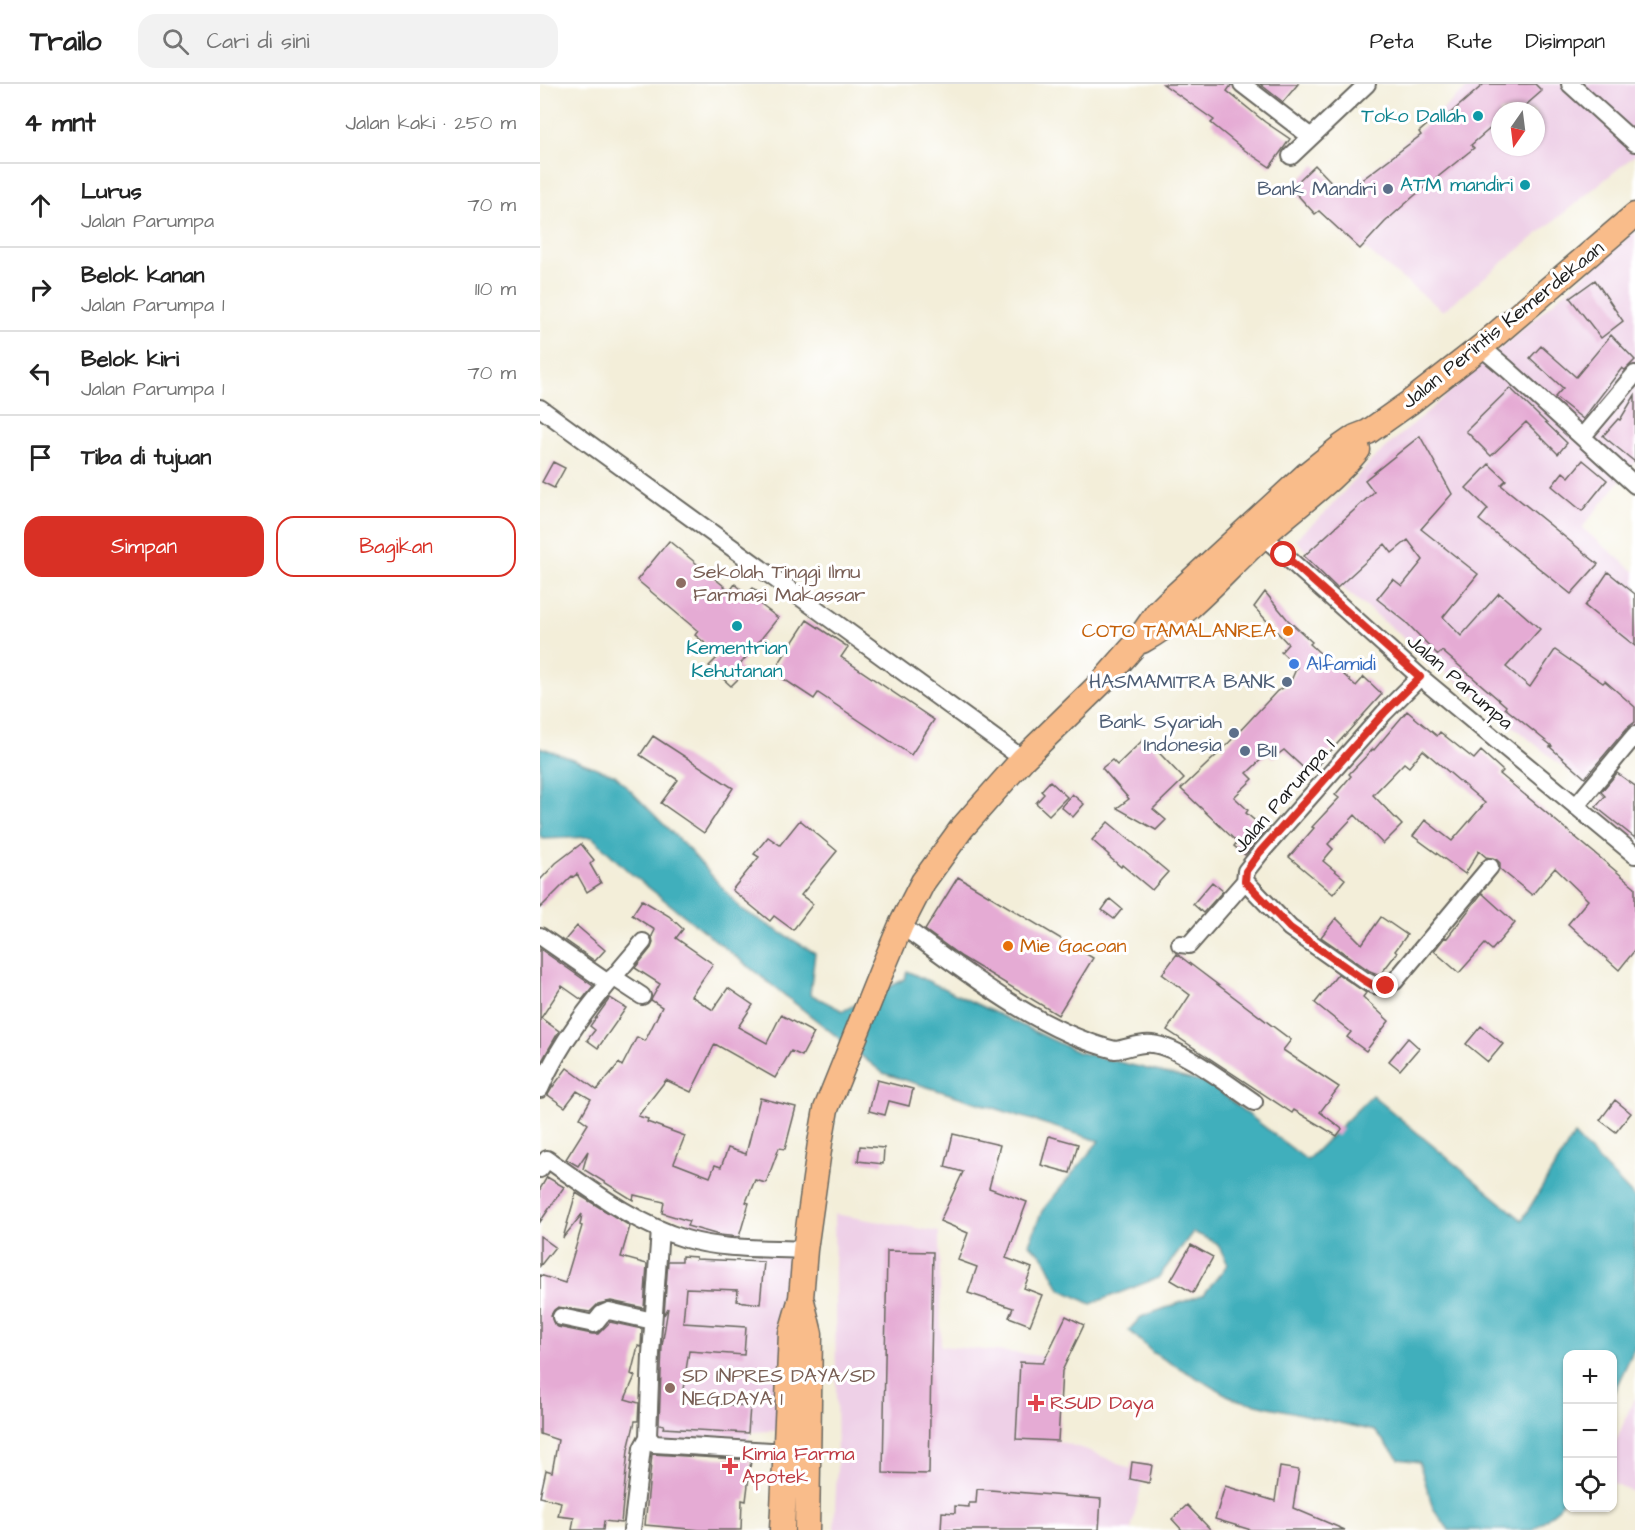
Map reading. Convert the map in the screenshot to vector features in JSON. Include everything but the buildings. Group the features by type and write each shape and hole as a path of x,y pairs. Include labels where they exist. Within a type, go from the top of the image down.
{"highway":[{"name":"Jalan Perintis Kemerdekaan","path":"782,1530 791,1333 801,1298 804,1250 826,1109 901,925 923,882 962,828 1023,759 1105,679 1134,646 1156,613 1307,474 1355,437 1368,432 1480,347 1635,215"},
{"name":"Jalan Perintis Kemerdekaan","path":"1134,646 1169,625 1263,536 1323,486 1352,457 1368,432"},
{"name":"Jalan Perintis Kemerdekaan","path":"801,1298 810,1334 807,1530"}],"street":[{"path":"1242,84 1311,137"},
{"path":"1291,156 1367,84"},
{"path":"1570,84 1635,143"},
{"path":"1480,347 1582,437 1632,477"},
{"path":"1582,437 1635,374"},
{"path":"540,408 1023,759"},
{"name":"Jalan Parumpa","path":"1263,536 1420,677 1635,855"},
{"name":"Jalan Parumpa 1","path":"1420,677 1384,713 1260,852 1246,871 1245,881 1290,928 1376,987 1386,986 1395,981 1490,867"},
{"path":"1576,806 1635,735"},
{"path":"1180,944 1189,945 1245,881"},
{"path":"901,925 991,990 1055,1026 1115,1050 1143,1043 1163,1046 1193,1062 1254,1102"},
{"path":"540,936 610,980 642,996"},
{"path":"540,1089 550,1065 610,980 643,942"},
{"path":"540,1168 547,1160 615,1205 660,1230 688,1240 709,1244 804,1250"},
{"path":"632,1530 642,1448 648,1437 660,1230"},
{"path":"561,1317 594,1324 602,1314 609,1311 653,1322"},
{"path":"648,1437 654,1444 787,1452"}],"shaded area":[{"path":"1472,84 1635,84 1635,155 1443,311 1321,214"},
{"path":"1635,231 1635,462 1582,528 1635,572 1635,736 1589,788 1334,581 1295,539 1325,513 1373,459"},
{"path":"834,1214 939,1232 941,1346 1056,1358 1059,1364 1058,1441 1090,1451 1144,1475 1131,1530 834,1530 837,1468"},
{"path":"793,1251 789,1430 751,1432 746,1450 651,1448 661,1254"},
{"path":"1635,1396 1635,1493 1617,1485 1617,1439"}],"water":[{"path":"540,747 615,775 691,852 741,909 815,953 810,994 843,1011 905,979 907,971 1078,1052 1209,1084 1307,1160 1372,1095 1522,1220 1574,1135 1635,1198 1635,1347 1617,1385 1617,1350 1563,1350 1563,1499 1559,1508 1533,1530 1449,1530 1433,1508 1419,1462 1399,1459 1375,1431 1234,1399 1153,1353 1129,1330 1141,1317 1204,1294 1228,1264 1217,1243 1193,1232 1158,1278 1091,1304 1060,1289 1044,1257 1029,1244 1042,1211 1099,1141 883,1073 629,872 592,837 543,839 540,836"}],"place":[{"name":"Toko Dallah","path":"1478,116"},
{"name":"ATM mandiri","path":"1525,185"},
{"name":"Bank Mandiri","path":"1388,189"},
{"name":"Sekolah Tinggi Ilmu Farmasi Makassar","path":"681,583"},
{"name":"Kementrian Kehutanan","path":"737,626"},
{"name":"COTO TAMALANREA","path":"1288,631"},
{"name":"Alfamidi","path":"1294,664"},
{"name":"HASMAMITRA BANK","path":"1287,682"},
{"name":"Bank Syariah Indonesia","path":"1234,733"},
{"name":"BII","path":"1245,751"},
{"name":"Mie Gacoan","path":"1008,946"},
{"name":"SD INPRES DAYA/SD NEG.DAYA 1","path":"670,1388"},
{"name":"RSUD Daya","path":"1036,1403"},
{"name":"Kimia Farma Apotek","path":"730,1466"}],"route":[{"path":"1284,555 1420,677 1384,713 1260,852 1246,871 1245,881 1290,928 1364,980 1376,987 1386,986"}]}
